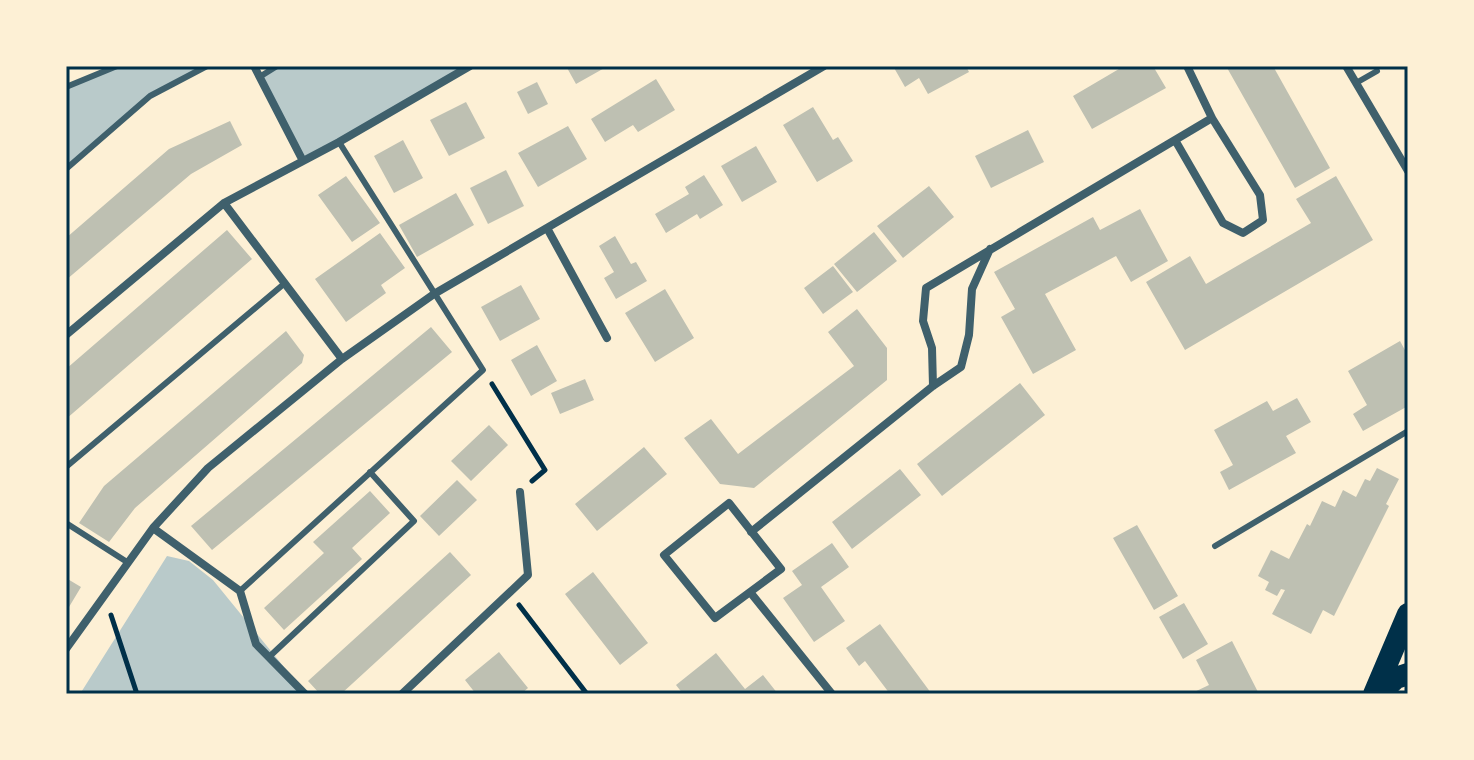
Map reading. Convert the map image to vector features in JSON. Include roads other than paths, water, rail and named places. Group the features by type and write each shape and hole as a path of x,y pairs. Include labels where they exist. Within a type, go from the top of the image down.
{"highway":[{"path":"1377,694 1408,614"},
{"path":"1377,694 1396,678 1408,674"}],"street":[{"path":"254,66 303,161"},
{"path":"66,335 224,203 339,142 470,66"},
{"path":"66,648 153,528 208,468 342,359 434,294 824,66"},
{"path":"1175,140 1223,223 1243,233 1263,220 1260,195 1212,118 1187,66"},
{"path":"1346,66 1408,171"},
{"path":"933,386 932,348 923,321 926,288 1212,118"},
{"path":"224,203 342,359"},
{"path":"547,228 607,338"},
{"path":"751,532 961,367 969,335 972,289 991,248"},
{"path":"402,694 528,575 520,492"},
{"path":"729,503 751,532 781,569 715,618 664,555 729,503"},
{"path":"153,528 240,591 256,644 305,694"},
{"path":"750,592 832,694"}],"lane":[{"path":"66,87 117,66"},
{"path":"66,169 150,96 207,66"},
{"path":"261,76 277,66"},
{"path":"1356,83 1377,71"},
{"path":"240,591 483,370 339,142"},
{"path":"66,467 285,283"},
{"path":"1215,546 1408,431"},
{"path":"269,657 414,521 370,472"},
{"path":"66,523 127,562"}]}
